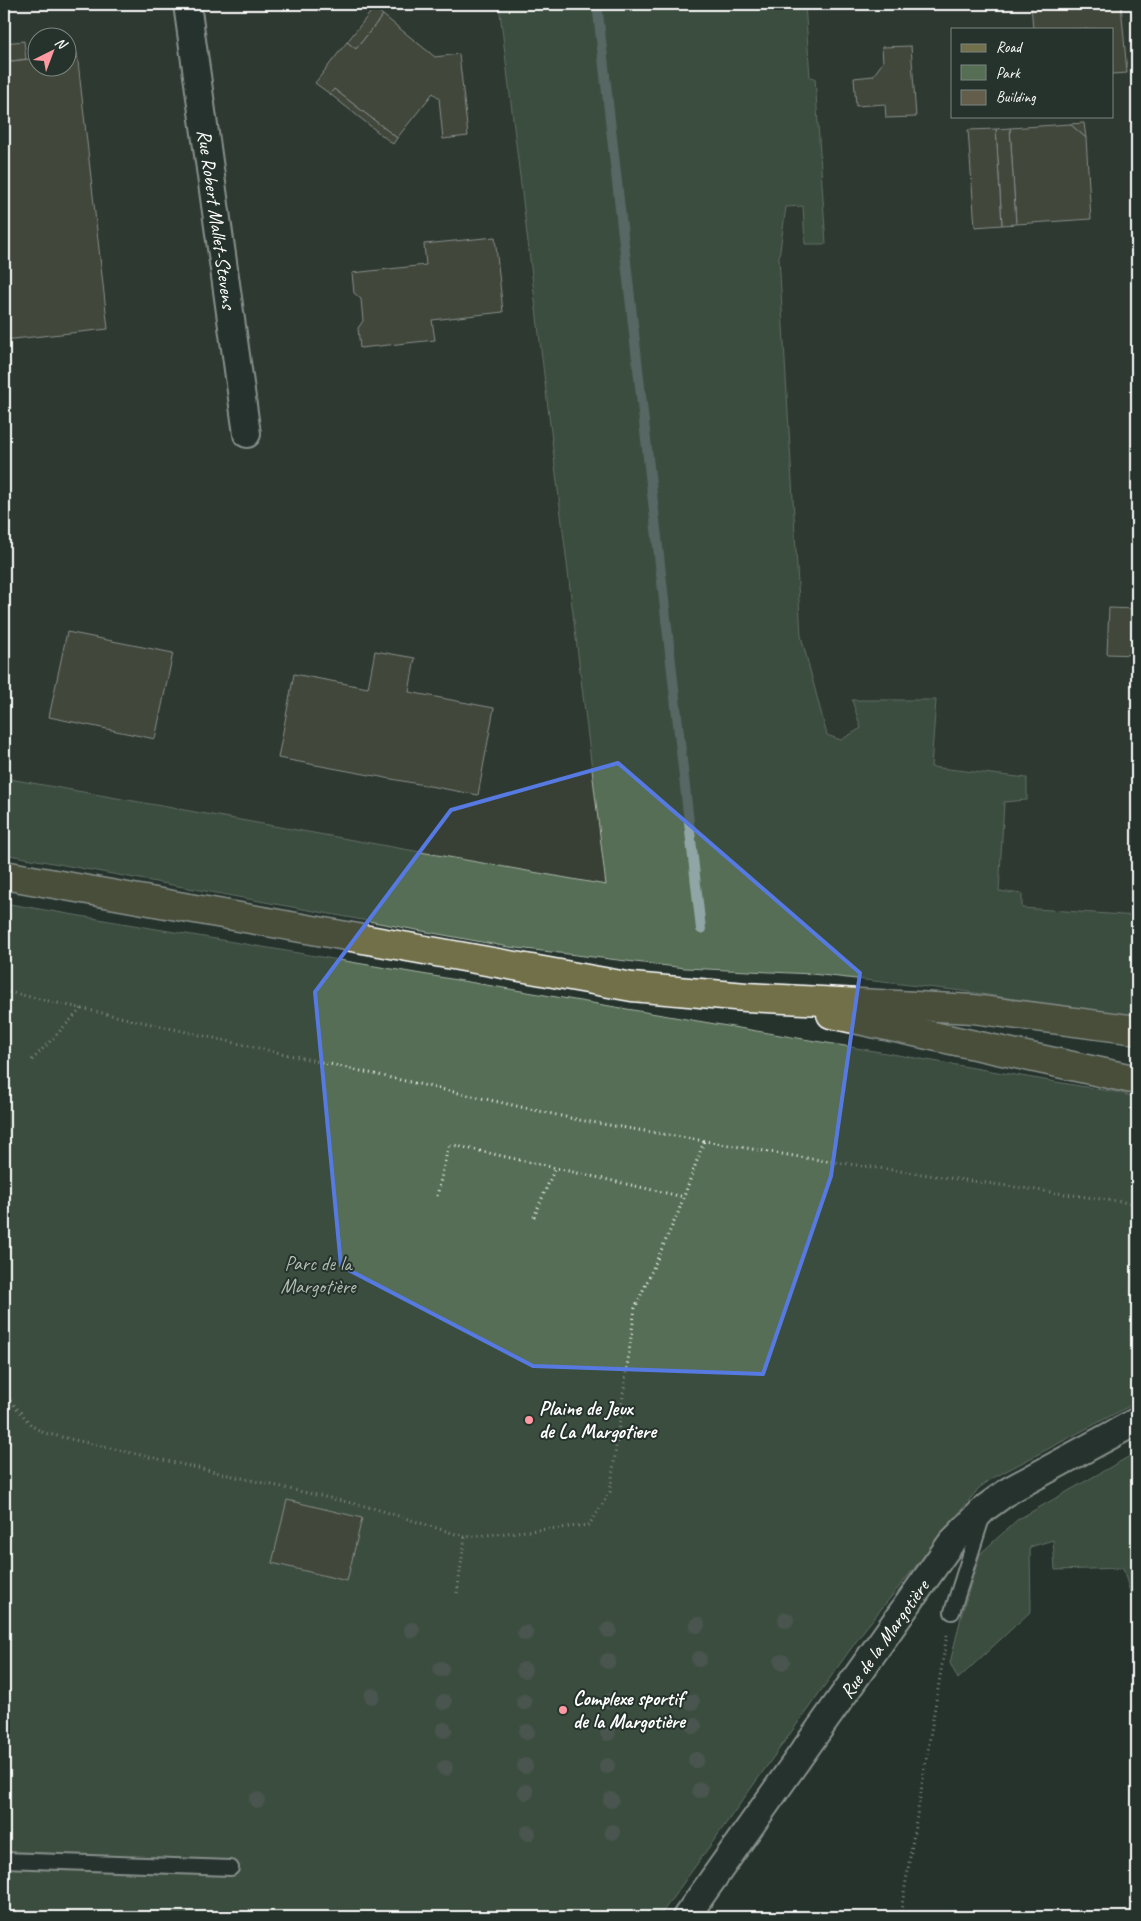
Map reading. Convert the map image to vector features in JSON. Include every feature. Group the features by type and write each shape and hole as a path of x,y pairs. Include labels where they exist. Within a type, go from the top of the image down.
{"main road":[{"path":"4,875 632,987 746,996 973,1009 1137,1030"},
{"path":"746,996 1137,1080"}],"street":[{"name":"Rue Robert Mallet-Stevens","path":"187,4 247,434"},
{"name":"Rue de la Margotière","path":"686,1917 951,1543 985,1508 1010,1490 1137,1421"}],"lane":[{"path":"952,1612 985,1508"},
{"path":"4,1860 231,1868"}],"path":[{"path":"4,991 83,1007 579,1120 806,1158 1137,1204"},
{"path":"32,1060 83,1007"},
{"path":"4,1393 32,1426 44,1433 374,1508 465,1537 589,1525 610,1492 635,1308 684,1197 704,1141"},
{"path":"436,1196 449,1144 684,1197"},
{"path":"534,1218 555,1168"},
{"path":"457,1593 465,1537"},
{"path":"900,1917 942,1660 952,1612"}],"highlighted area":[{"path":"618,763 860,973 831,1176 763,1374 533,1366 341,1266 315,992 451,810"}],"shaded area":[{"path":"4,4 1137,4 1137,976 4,797"}],"green space":[{"path":"499,4 805,4 810,77 815,78 826,244 805,244 803,206 786,207 779,257 801,636 827,735 841,740 861,728 852,700 936,700 931,767 1027,778 1027,800 1004,802 999,891 1022,894 1022,908 1137,916 1137,1018 962,991 812,974 685,968 509,947 4,854 4,778 606,885"},
{"name":"Parc de la Margotière","path":"4,903 1121,1093 1137,1098 1137,1402 993,1478 979,1488 865,1629 659,1917 4,1917"},
{"path":"1137,1452 1137,1617 1123,1568 1055,1570 1053,1540 1030,1547 1031,1611 958,1679 950,1663 962,1613 980,1554 1017,1520"}],"building":[{"path":"1031,4 1121,4 1127,73 1114,74 1114,28 1033,28"},
{"path":"374,8 383,15 356,49 347,42"},
{"path":"383,15 435,57 459,54 468,136 443,139 439,98 433,93 397,138 334,89 330,94 315,83 347,42 356,49"},
{"path":"24,41 26,59 4,62 4,43"},
{"path":"911,46 916,117 886,118 885,104 856,106 854,78 873,76 883,62 882,47"},
{"path":"28,59 28,78 78,78 78,62 108,329 4,340 4,62"},
{"path":"334,89 397,138 393,144 330,94"},
{"path":"1084,123 1086,138 1070,124"},
{"path":"1070,124 1086,138 1091,219 1016,224 1010,128"},
{"path":"1010,128 1016,224 1002,225 996,129"},
{"path":"996,129 1002,225 975,227 968,130"},
{"path":"495,237 503,312 432,320 435,340 360,348 358,328 363,321 361,299 354,293 352,273 426,265 424,244"},
{"path":"1109,608 1137,609 1137,655 1107,654"},
{"path":"67,632 173,653 155,739 49,717"},
{"path":"375,651 415,658 409,692 494,708 478,795 278,758 294,674 368,688"},
{"path":"287,1500 362,1518 347,1581 272,1563"}],"waterway":[{"path":"597,4 701,929"}],"place":[{"name":"Plaine de Jeux de La Margotiere","path":"529,1420"},
{"name":"Complexe sportif de la Margotière","path":"563,1710"}]}
